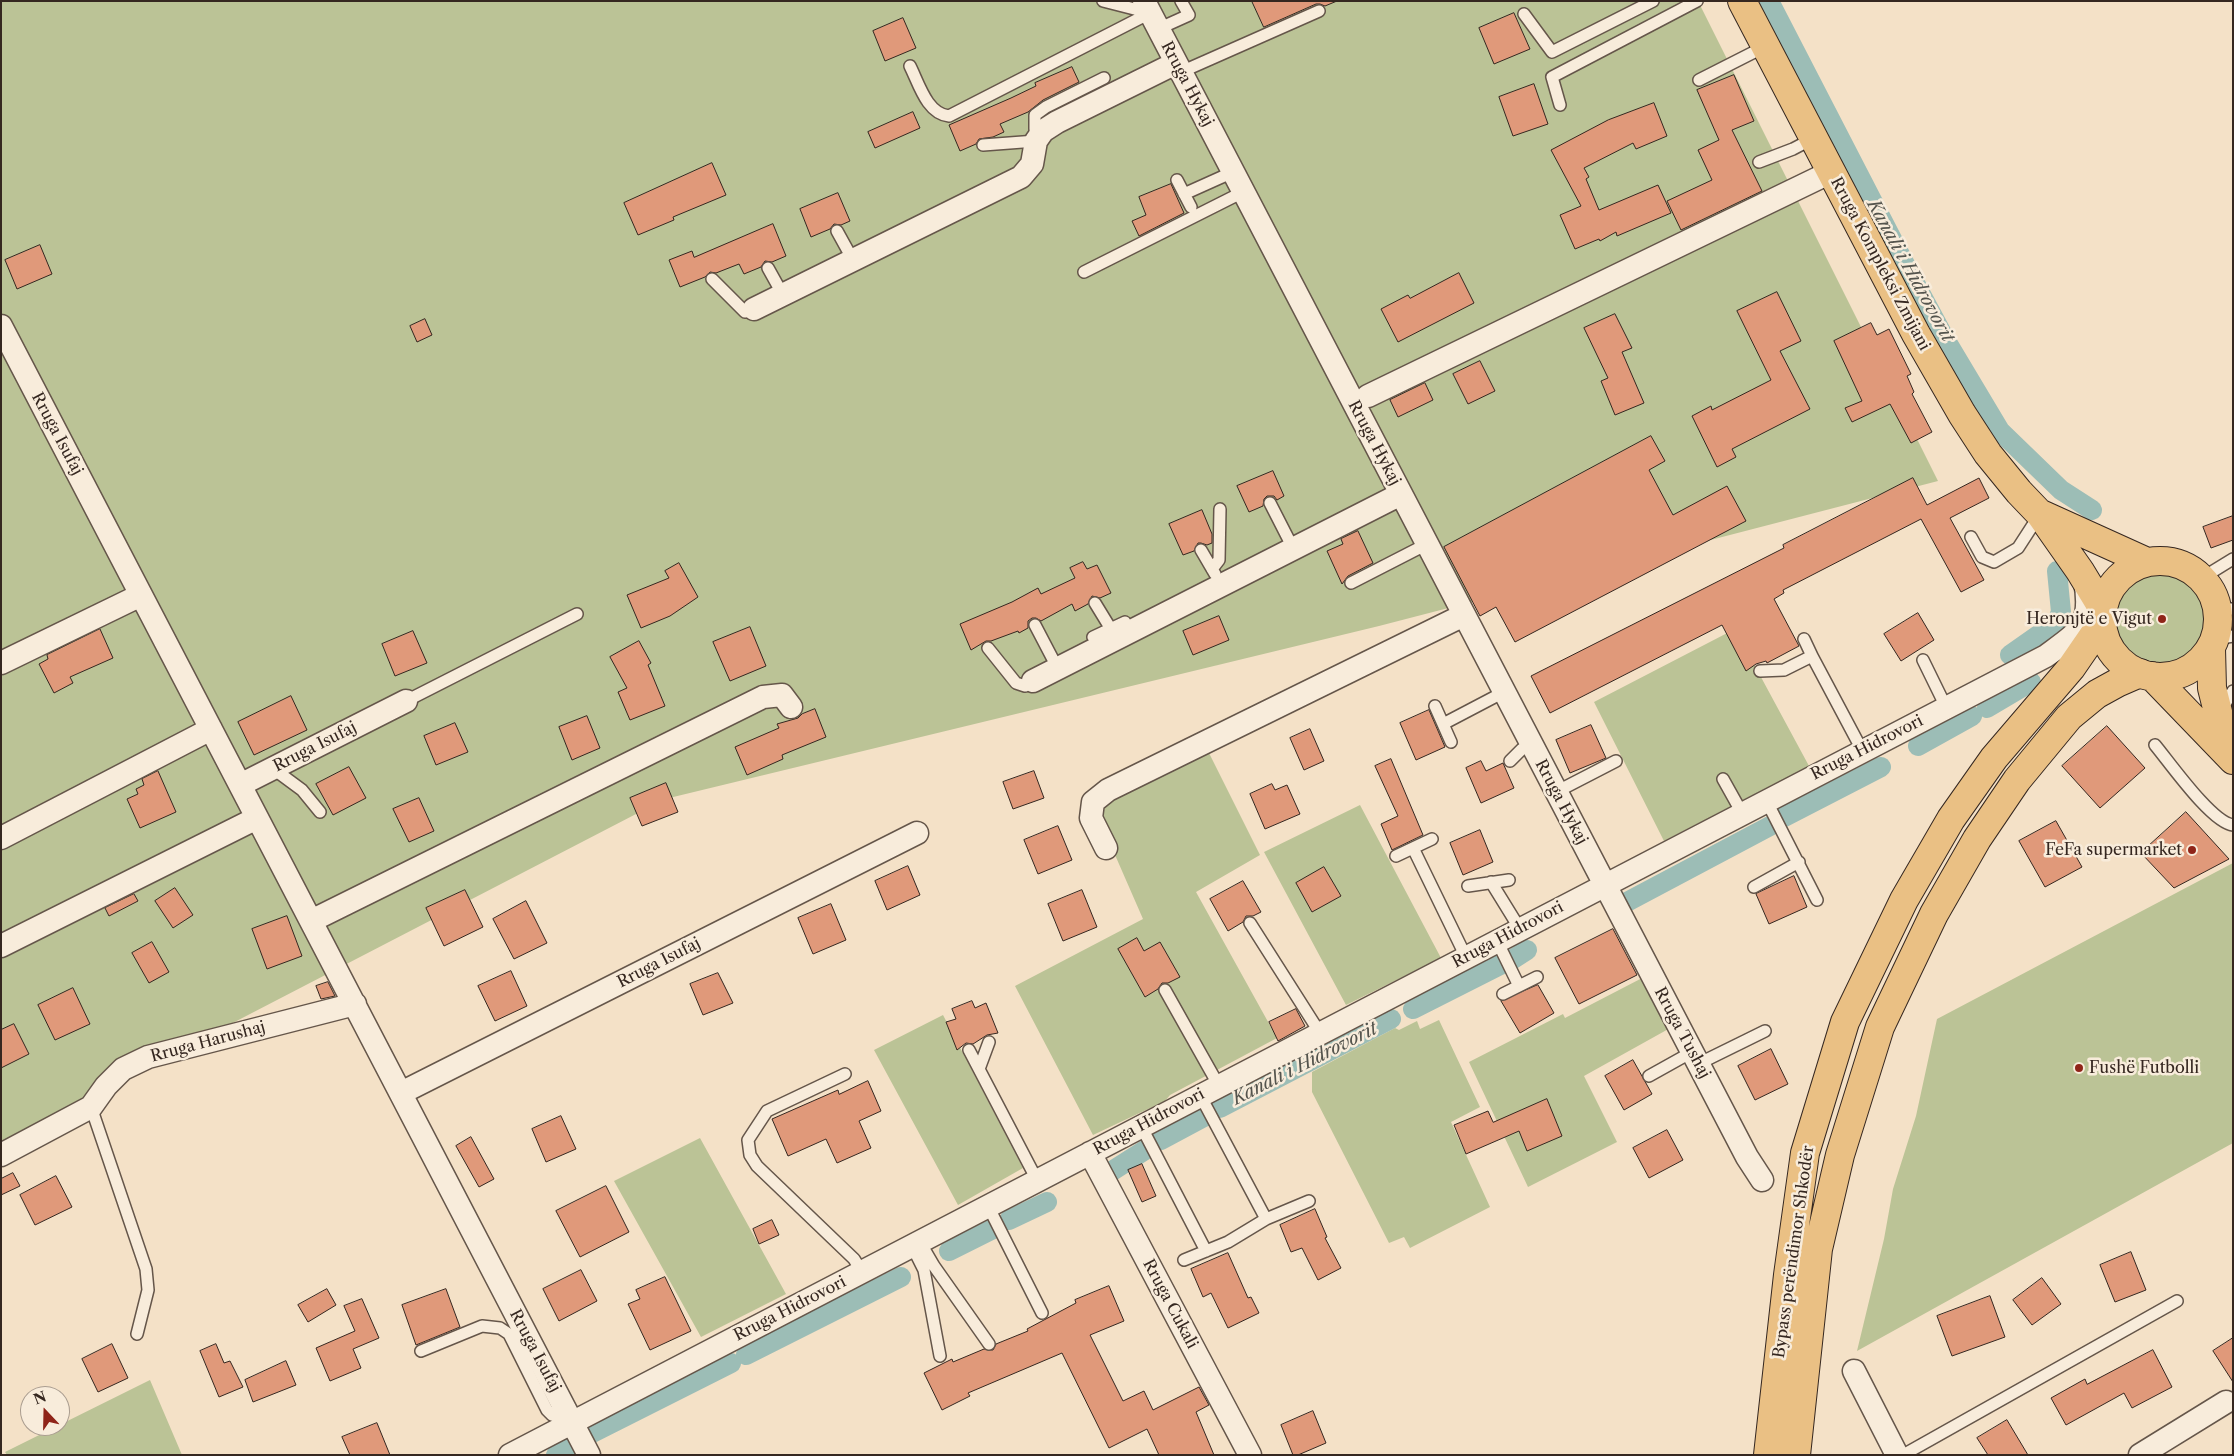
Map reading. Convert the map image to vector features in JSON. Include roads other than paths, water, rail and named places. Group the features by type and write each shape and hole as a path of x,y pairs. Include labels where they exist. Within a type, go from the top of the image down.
{"main road":[{"name":"Rruga Kompleksi Zmijani","path":"1742,1 1916,334 1962,414 1988,454 2040,514 2085,579 2102,618"},
{"name":"Rruga Kompleksi Zmijani","path":"2040,514 2147,562"},
{"path":"2167,561 2186,566 2202,578 2225,609 2218,630 2219,641 2212,688 2218,716 2231,758 2146,675 2120,662 2113,653 2103,632 2102,618 2108,593 2118,579 2131,568 2147,562 2167,561"},
{"name":"Bypass perëndimor Shkodër","path":"1768,1455 1788,1275 1805,1153 1845,1022 1904,900 1951,819 1994,758 2071,668 2102,618"},
{"path":"2146,675 2169,676 2185,671 2200,661 2219,641"},
{"name":"Bypass perëndimor Shkodër","path":"1796,1455 1818,1249 1840,1154 1880,1028 1934,914 1977,839 2017,780 2069,717 2096,694 2117,683 2146,675"}],"street":[{"name":"Rruga Hykaj","path":"1151,14 1604,885"},
{"path":"754,309 1021,177 1032,164 1040,136 1057,122 1178,68"},
{"path":"1368,396 1832,172"},
{"name":"Rruga Isufaj","path":"1,326 589,1455"},
{"path":"1033,681 1058,669 1118,630 1216,577 1293,548 1400,494"},
{"name":"Rruga Hidrovori","path":"2053,650 2075,634 2083,623 2088,611 2085,579"},
{"path":"1,663 141,595"},
{"path":"1106,848 1091,818 1093,802 1108,790 1464,615"},
{"name":"Rruga Hidrovori","path":"510,1455 2053,650 2074,642 2102,618"},
{"path":"311,921 763,697 782,695 791,707"},
{"name":"Rruga Isufaj","path":"240,785 406,700"},
{"path":"1,838 211,729"},
{"path":"1,946 257,818"},
{"name":"Rruga Isufaj","path":"401,1093 917,833"},
{"name":"Rruga Tushaj","path":"1604,885 1747,1157 1762,1180"},
{"name":"Rruga Harushaj","path":"1,1155 91,1107 106,1086 123,1070 148,1057 354,1004"},
{"name":"Rruga Cukali","path":"1090,1152 1250,1455"},
{"path":"1854,1371 1897,1455"},
{"path":"2140,1455 2226,1402"}],"lane":[{"path":"1102,1 1151,14 1189,15 1181,1"},
{"path":"1524,14 1552,52 1653,1"},
{"path":"1560,105 1552,78 1697,1"},
{"path":"1178,68 1319,11"},
{"path":"910,66 930,107 940,115 949,116 1151,14"},
{"path":"1699,80 1766,46"},
{"path":"982,145 1040,136 1035,128 1035,115 1046,107 1104,78"},
{"path":"1758,162 1793,149 1814,138"},
{"path":"1184,194 1226,177 1233,172"},
{"path":"1177,180 1191,207"},
{"path":"1084,272 1243,192"},
{"path":"837,231 853,260"},
{"path":"768,268 783,294"},
{"path":"712,279 745,312 754,309"},
{"path":"1270,503 1293,548"},
{"path":"1216,577 1219,560 1220,509"},
{"path":"1971,537 1982,556 1994,562 2018,548 2040,514"},
{"path":"1351,583 1427,544"},
{"path":"1201,550 1216,577"},
{"path":"2202,578 2233,559"},
{"path":"1093,637 1118,630 1095,603"},
{"name":"Rruga Isufaj","path":"406,700 577,614"},
{"path":"1036,625 1058,669"},
{"path":"1804,639 1862,750"},
{"path":"988,648 1016,683 1025,686 1033,681"},
{"path":"1760,671 1784,670 1812,656"},
{"path":"1923,660 1946,707"},
{"path":"2218,716 2233,691"},
{"path":"1443,724 1504,692"},
{"path":"1435,706 1451,742"},
{"path":"1510,761 1522,749 1531,744"},
{"path":"2155,745 2213,815 2226,824 2233,825"},
{"path":"1556,792 1616,761"},
{"path":"276,767 279,773 302,790 320,812"},
{"path":"1723,779 1742,813"},
{"path":"1766,800 1817,900"},
{"path":"1396,856 1432,839"},
{"path":"1412,848 1466,957"},
{"path":"1754,887 1799,862"},
{"path":"1468,886 1509,880"},
{"path":"1491,882 1520,929"},
{"path":"1250,922 1320,1033"},
{"path":"1497,941 1519,986"},
{"path":"1503,994 1537,977"},
{"path":"1165,990 1266,1219"},
{"path":"1649,1076 1765,1031"},
{"path":"979,1069 990,1042"},
{"path":"969,1050 1037,1180"},
{"path":"845,1074 767,1111 748,1140 750,1155 756,1166 854,1259 862,1272"},
{"path":"91,1107 146,1269 148,1290 137,1334"},
{"path":"1141,1126 1206,1251"},
{"path":"1184,1260 1242,1234 1266,1219 1309,1201"},
{"path":"988,1206 1042,1313"},
{"path":"916,1244 934,1266 989,1344"},
{"path":"916,1244 924,1270 940,1356"},
{"path":"1903,1455 2177,1301"},
{"path":"421,1352 482,1326 500,1328 509,1334 547,1410 572,1422"}],"waterway":[{"name":"Kanali i Hidrovorit","path":"1769,1 1909,272 1945,339 2000,431 2061,490 2092,510"},
{"name":"Kanali i Hidrovorit","path":"2010,655 2057,622 2061,612 2057,571"},
{"name":"Kanali i Hidrovorit","path":"1987,708 2031,682"},
{"name":"Kanali i Hidrovorit","path":"1918,746 1972,716"},
{"name":"Kanali i Hidrovorit","path":"1784,817 1881,767"},
{"name":"Kanali i Hidrovorit","path":"1623,904 1770,826"},
{"name":"Kanali i Hidrovorit","path":"1513,959 1527,950"},
{"name":"Kanali i Hidrovorit","path":"1413,1009 1502,964"},
{"name":"Kanali i Hidrovorit","path":"1220,1108 1391,1019"},
{"name":"Kanali i Hidrovorit","path":"1161,1140 1204,1117"},
{"name":"Kanali i Hidrovorit","path":"1112,1171 1145,1150"},
{"name":"Kanali i Hidrovorit","path":"1009,1220 1047,1202"},
{"name":"Kanali i Hidrovorit","path":"949,1251 993,1229"},
{"name":"Kanali i Hidrovorit","path":"746,1355 901,1277"},
{"name":"Kanali i Hidrovorit","path":"592,1433 731,1363"},
{"name":"Kanali i Hidrovorit","path":"556,1455 577,1442"}],"place":[{"name":"Heronjtë e Vigut","path":"2162,619"},
{"name":"FeFa supermarket","path":"2192,850"},
{"name":"Fushë Futbolli","path":"2079,1068"}]}
